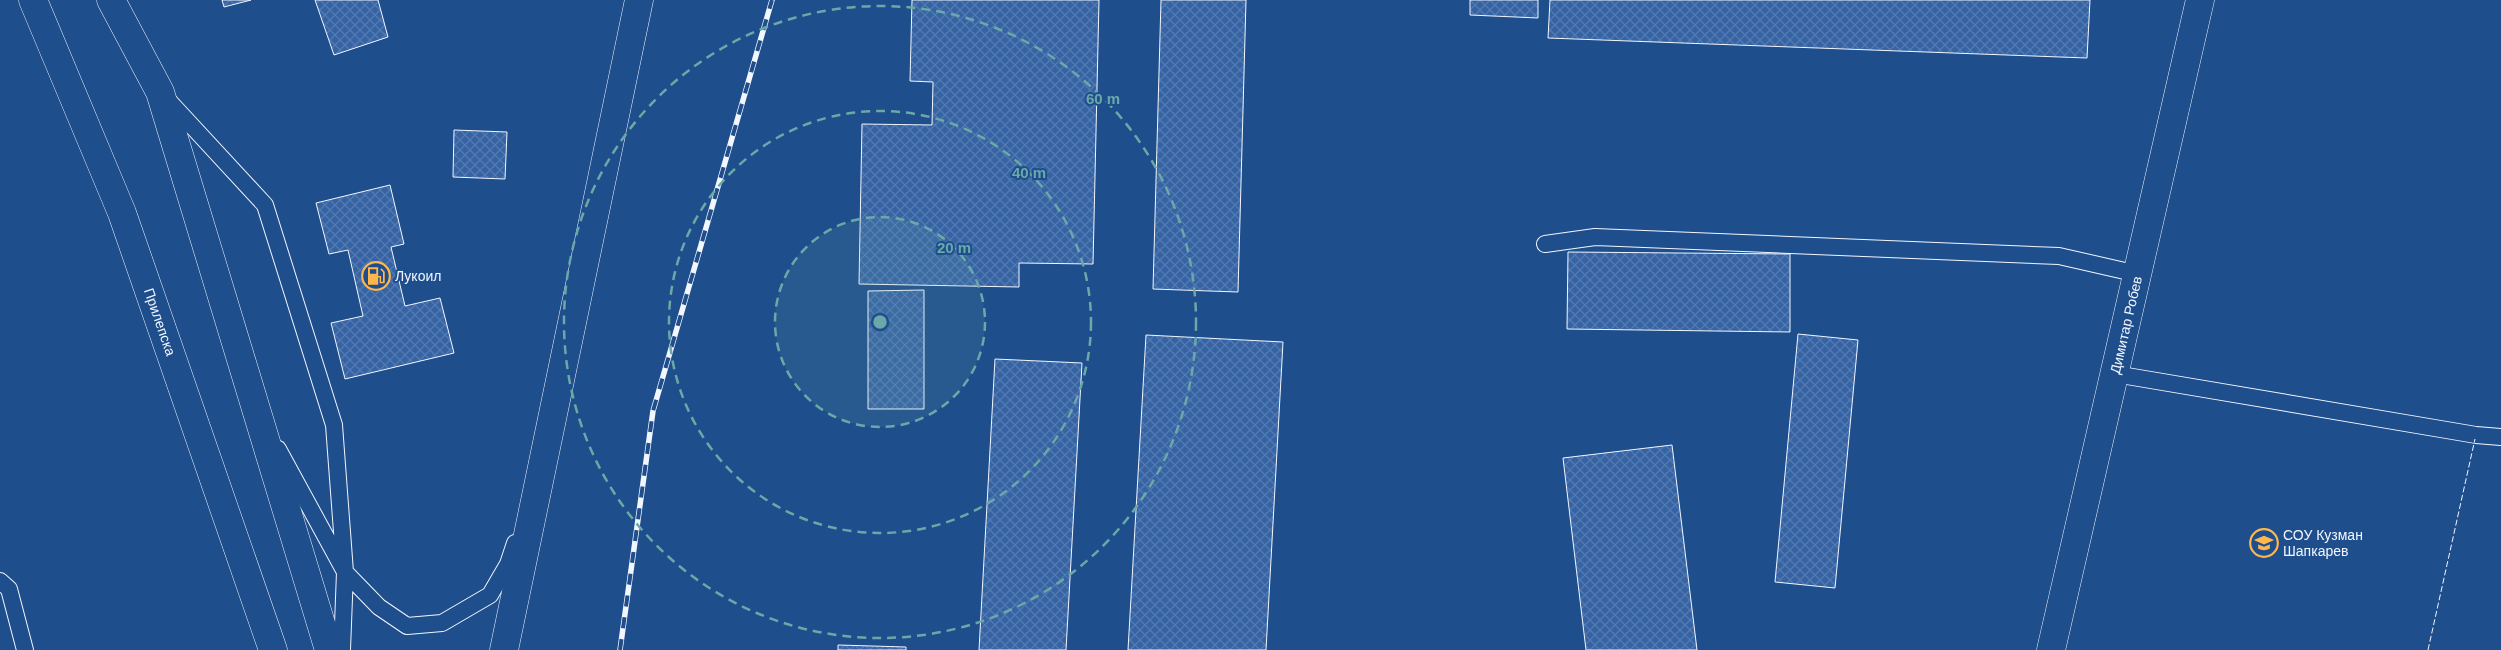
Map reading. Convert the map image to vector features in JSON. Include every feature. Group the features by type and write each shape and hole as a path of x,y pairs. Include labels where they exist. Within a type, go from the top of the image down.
{"main road":[{"name":"Прилепска","path":"33,0 122,213 273,650"},
{"path":"111,0 160,92 329,650"},
{"path":"504,650 639,0"},
{"name":"Димитар Робев","path":"2051,650 2200,0"}],"lane":[{"path":"160,92 265,205 334,425 345,572 342,650"},
{"path":"1545,244 1595,237 2059,256 2138,274"},
{"path":"2115,374 2476,435 2501,437"},
{"path":"254,406 345,572 379,607 407,626 442,623 490,595 508,564 548,438"},
{"path":"0,581 9,589 25,650"}],"building":[{"path":"222,0 251,0 224,7"},
{"path":"315,0 378,0 388,37 334,55"},
{"path":"912,0 1099,0 1093,264 1019,263 1019,287 859,284 862,124 932,125 933,82 910,81"},
{"path":"1161,0 1246,0 1238,292 1153,289"},
{"path":"1470,0 1538,0 1538,18 1470,15"},
{"path":"1550,0 2090,0 2087,58 1548,38"},
{"path":"454,130 507,132 505,179 453,177"},
{"name":"Лукоил","path":"390,185 404,244 391,247 405,306 440,298 454,353 345,379 331,323 363,316 348,250 329,254 316,203"},
{"path":"1568,252 1790,254 1790,332 1567,329"},
{"path":"924,290 924,409 868,409 868,291"},
{"path":"1798,334 1858,340 1835,588 1775,582"},
{"path":"1146,335 1283,342 1266,650 1128,650"},
{"path":"995,359 1082,363 1066,650 979,650"},
{"path":"1672,445 1697,650 1586,650 1563,458"},
{"path":"838,645 906,647 906,650 838,650"}],"railway":[{"path":"620,650 653,411 772,0"}],"fence":[{"path":"2428,650 2475,439"}],"place":[{"name":"Лукоил","path":"376,276"},
{"name":"СОУ Кузман Шапкарев","path":"2264,543"}]}
